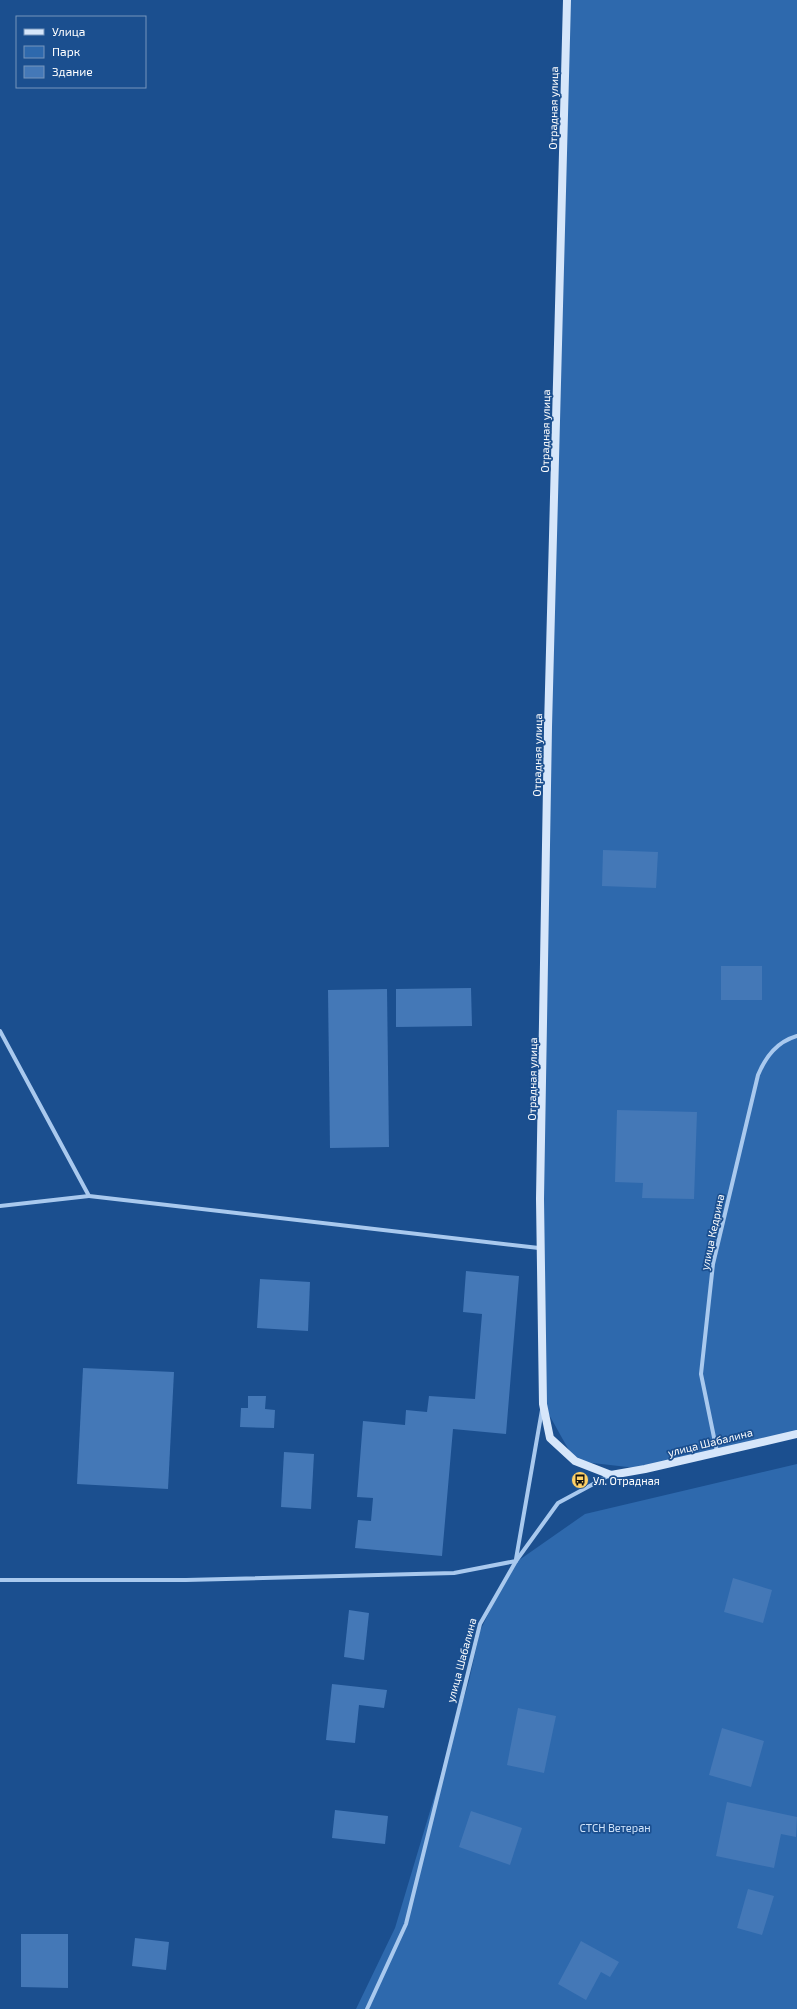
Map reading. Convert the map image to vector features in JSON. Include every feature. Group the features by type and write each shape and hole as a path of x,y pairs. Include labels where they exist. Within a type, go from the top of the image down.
{"main road":[{"name":"Отрадная улица","path":"567,0 548,727 539,1248 543,1404 550,1438 575,1461 611,1475"},
{"name":"улица Шабалина","path":"611,1475 645,1470 797,1434"}],"street":[{"path":"0,1030 89,1196"},
{"name":"улица Кедрина","path":"717,1452 701,1374 713,1264 758,1075 765,1061 775,1048 788,1039 797,1036"},
{"path":"0,1206 89,1196 539,1248"},
{"path":"0,1580 186,1580 454,1573 516,1561 543,1404"},
{"name":"улица Шабалина","path":"367,2009 406,1924 480,1624 516,1561 558,1503 611,1475"}],"green space":[{"path":"567,0 797,0 797,1433 645,1469 575,1461 543,1404 540,1199"},
{"name":"СТСН Ветеран","path":"797,1464 797,2009 356,2009 395,1928 469,1681 480,1631 512,1565 585,1514"}],"building":[{"path":"603,850 658,852 656,888 602,886"},
{"path":"721,966 762,966 762,1000 721,1000"},
{"path":"471,988 472,1026 396,1027 396,989"},
{"path":"387,989 389,1147 330,1148 328,990"},
{"path":"617,1110 697,1112 694,1199 642,1198 643,1183 615,1182"},
{"path":"466,1271 519,1276 506,1434 453,1429 442,1556 355,1548 358,1520 371,1521 373,1498 357,1497 363,1421 405,1425 406,1410 427,1412 429,1396 475,1399 482,1314 463,1312"},
{"path":"260,1279 310,1282 308,1331 257,1328"},
{"path":"83,1368 174,1372 168,1489 77,1484"},
{"path":"248,1396 266,1396 265,1409 275,1410 274,1428 240,1427 241,1408 248,1408"},
{"path":"284,1452 314,1454 311,1509 281,1507"},
{"path":"733,1578 772,1590 763,1623 724,1612"},
{"path":"349,1610 369,1613 364,1660 344,1657"},
{"path":"332,1684 387,1690 384,1708 359,1705 355,1743 326,1740"},
{"path":"518,1708 556,1716 544,1773 507,1765"},
{"path":"722,1728 764,1741 751,1787 709,1775"},
{"path":"727,1802 797,1817 796,1837 781,1834 774,1868 716,1856"},
{"path":"335,1810 388,1816 385,1844 332,1838"},
{"path":"471,1811 522,1828 510,1865 459,1847"},
{"path":"748,1889 774,1896 762,1935 737,1928"},
{"path":"21,1934 68,1934 68,1988 21,1987"},
{"path":"135,1938 169,1942 166,1970 132,1966"},
{"path":"581,1941 619,1962 610,1977 601,1972 586,2000 558,1984"}],"place":[{"name":"Ул. Отрадная","path":"580,1480"}]}
